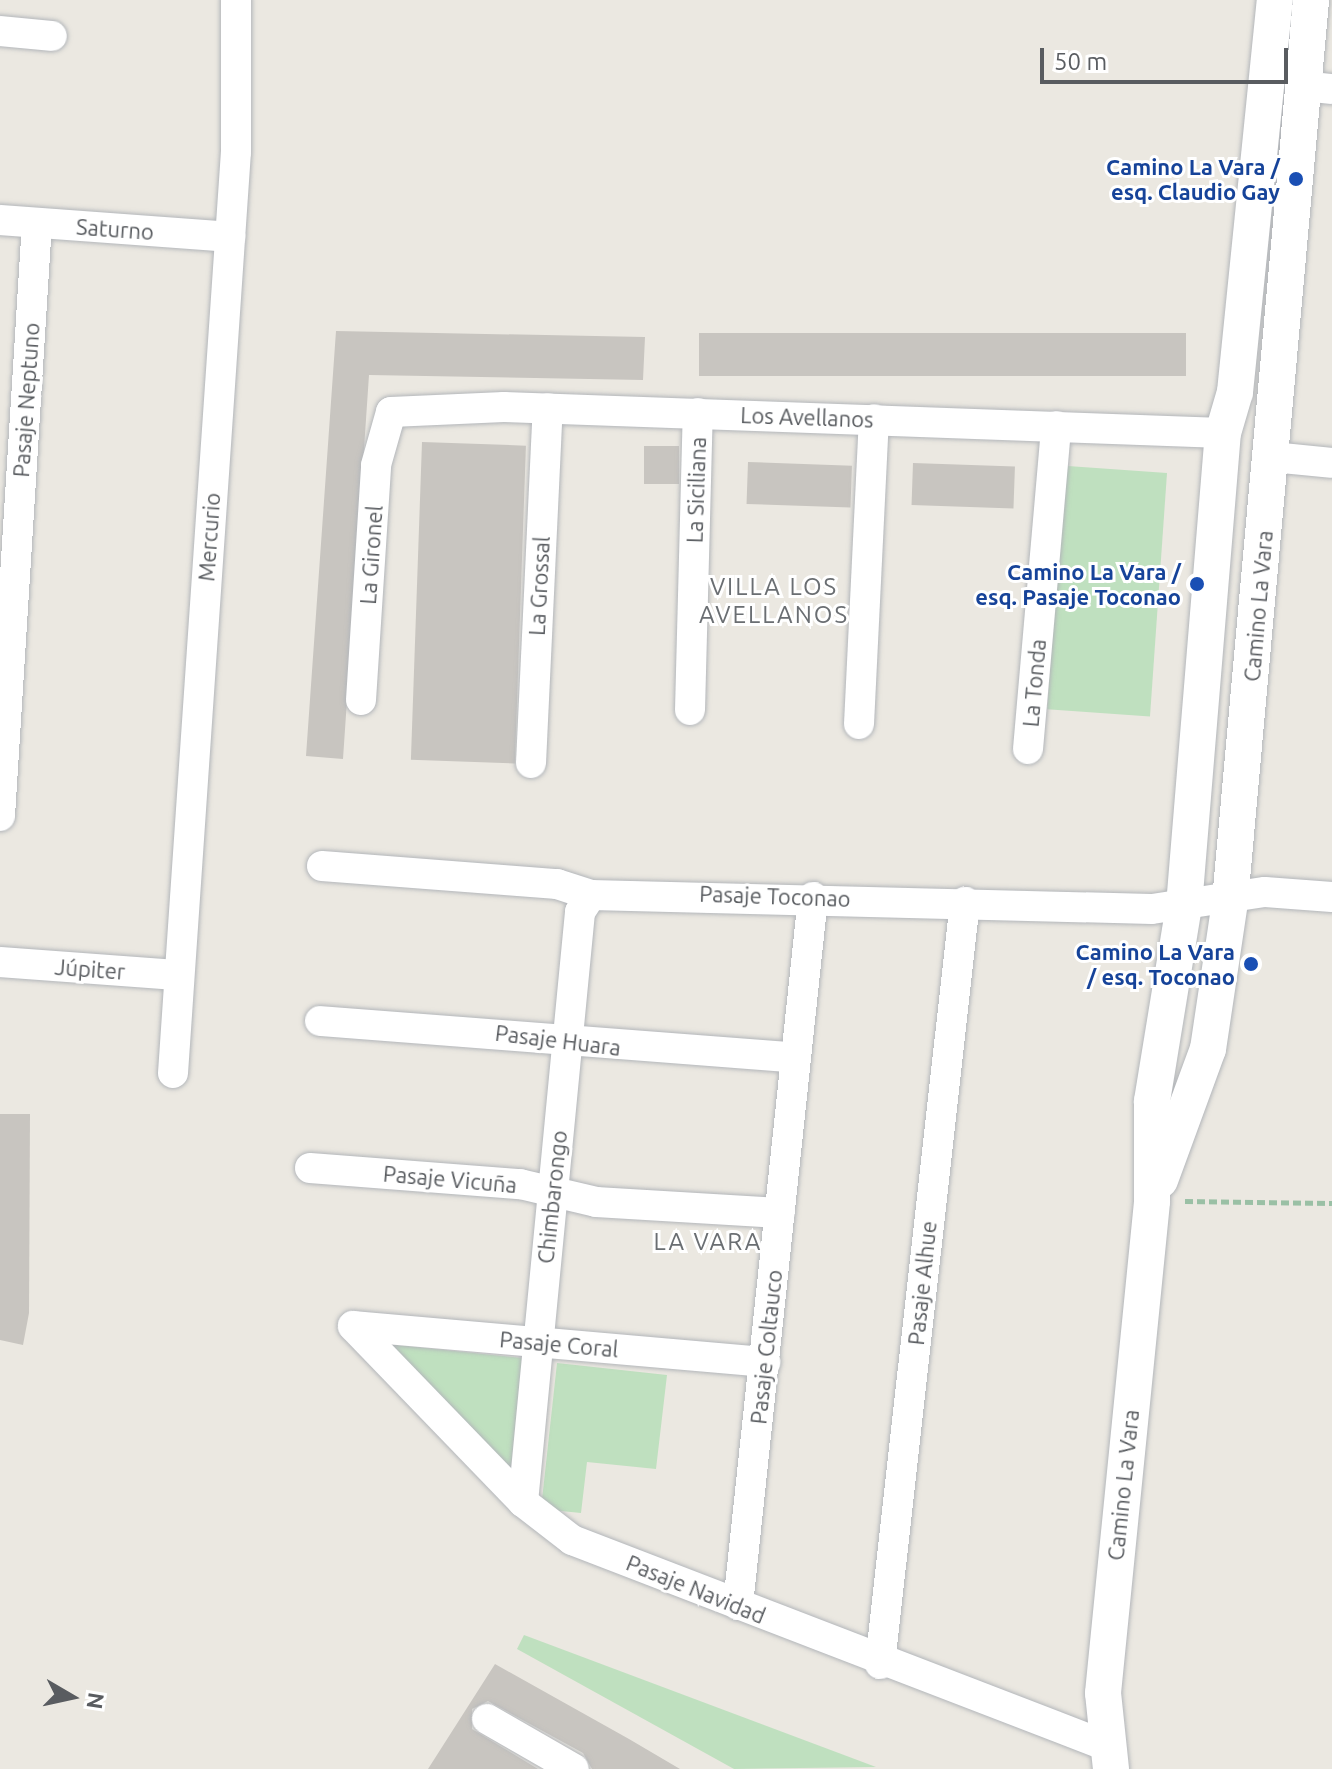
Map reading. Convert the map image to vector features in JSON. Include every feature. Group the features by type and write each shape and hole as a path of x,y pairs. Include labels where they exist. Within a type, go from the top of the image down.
{"street":[{"name":"Mercurio","path":"173,1073 230,237 236,0"},
{"name":"Camino La Vara","path":"1109,1758 1104,1679 1152,1201 1152,1101 1184,906 1221,449 1235,392 1275,0"},
{"name":"Camino La Vara","path":"1152,1201 1208,1049 1230,901 1272,462 1271,396 1317,88 1311,0"},
{"path":"0,31 52,36"},
{"name":"Saturno","path":"0,220 230,237"},
{"name":"Pasaje Neptuno","path":"0,816 37,223"},
{"name":"Los Avellanos","path":"391,412 548,408 1056,426 1221,449"},
{"name":"La Grossal","path":"531,763 548,408"},
{"name":"La Gironel","path":"361,700 376,465 391,412"},
{"name":"La Siciliana","path":"690,710 698,413"},
{"path":"859,724 874,419"},
{"name":"La Tonda","path":"1028,749 1056,426"},
{"path":"1221,449 1272,462 1332,463"},
{"name":"Pasaje Toconao","path":"322,866 557,884 591,895 1184,906 1282,891 1332,897"},
{"name":"Chimbarongo","path":"523,1502 580,912 591,895"},
{"name":"Pasaje Coltauco","path":"738,1605 813,897"},
{"name":"Pasaje Alhue","path":"880,1664 965,902"},
{"name":"Júpiter","path":"0,962 179,975"},
{"name":"Pasaje Huara","path":"320,1021 796,1058"},
{"name":"Pasaje Vicuña","path":"310,1168 553,1191 596,1202 780,1213"},
{"name":"Pasaje Navidad","path":"353,1326 523,1502 572,1540 1109,1758"},
{"name":"Pasaje Coral","path":"353,1326 765,1362"},
{"path":"487,1719 574,1769"}],"path":[{"path":"1152,1201 1332,1203"}],"green space":[{"path":"1064,466 1167,473 1150,716 1047,709"},
{"path":"387,1344 522,1358 511,1468"},
{"path":"557,1363 667,1375 656,1469 587,1462 581,1513 541,1509"},
{"path":"524,1635 876,1767 734,1769 517,1649"}],"building":[{"path":"336,331 645,337 643,380 369,375 343,759 306,756"},
{"path":"699,333 1186,333 1186,376 699,376"},
{"path":"422,442 526,446 515,763 411,760"},
{"path":"644,446 679,446 679,484 644,484"},
{"path":"748,462 852,466 850,508 747,504"},
{"path":"913,463 1015,467 1013,509 912,505"},
{"path":"0,1114 30,1114 29,1313 23,1345 0,1340"},
{"path":"495,1664 680,1769 592,1769 583,1753 488,1701 472,1709 472,1729 538,1769 428,1769"}],"place":[{"name":"Camino La Vara / esq. Claudio Gay","path":"1296,179"},
{"name":"Camino La Vara / esq. Pasaje Toconao","path":"1197,584"},
{"name":"Camino La Vara / esq. Toconao","path":"1251,964"}],"district":[{"name":"VILLA LOS AVELLANOS","path":"774,601"},
{"name":"LA VARA","path":"708,1242"}]}
